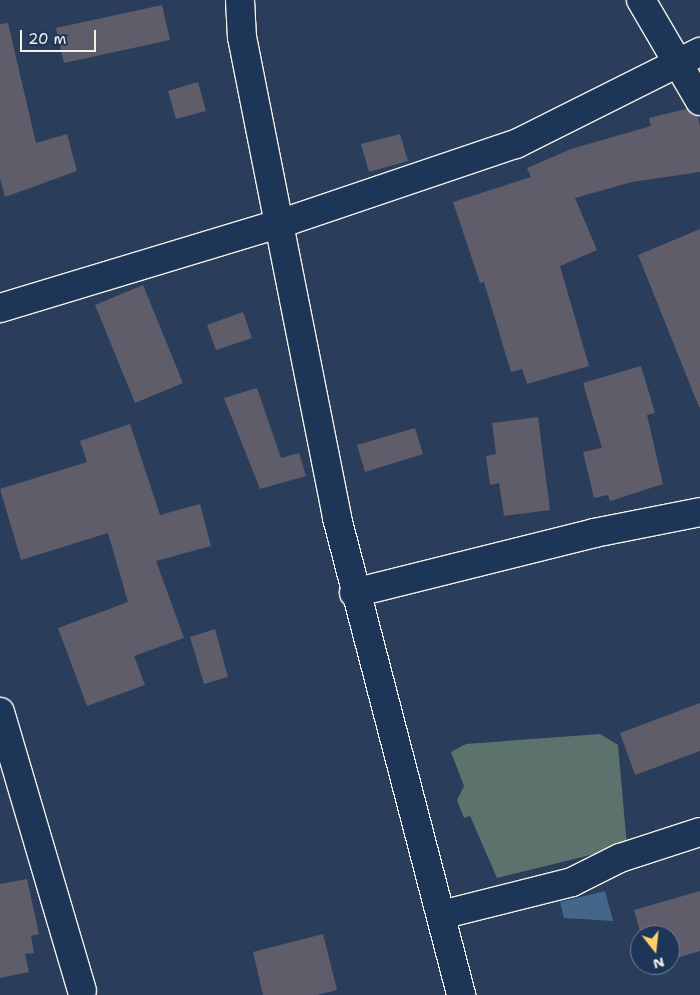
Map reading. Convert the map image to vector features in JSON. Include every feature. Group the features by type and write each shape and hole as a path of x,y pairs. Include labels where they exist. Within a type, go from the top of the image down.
{"street":[{"path":"240,0 242,37 282,223 308,386 354,593 461,995"},
{"path":"641,0 690,58 700,102"},
{"path":"0,308 282,223 516,144 690,58"},
{"path":"354,593 594,533 700,512"},
{"path":"0,712 82,990"},
{"path":"441,915 572,882 620,858 700,832"}],"green space":[{"path":"600,734 618,745 627,846 497,878 470,816 464,818 457,800 464,786 451,752 466,744"}],"water":[{"path":"605,891 613,921 564,918 560,902"}],"building":[{"path":"162,5 170,40 64,63 56,28"},
{"path":"8,23 36,143 67,134 77,171 5,197 0,179 0,24"},
{"path":"198,82 206,111 176,119 168,91"},
{"path":"686,109 698,116 700,126 700,172 632,182 575,198 597,250 560,266 589,366 527,384 522,369 511,372 484,282 480,283 453,202 531,177 527,168 571,149 651,126 649,118"},
{"path":"400,134 408,161 369,172 361,144"},
{"path":"700,229 700,407 699,407 638,255"},
{"path":"143,285 183,383 135,403 95,305"},
{"path":"243,312 252,338 216,350 207,325"},
{"path":"641,366 655,413 647,415 663,484 610,501 608,495 594,498 583,452 602,448 583,383"},
{"path":"257,388 281,458 299,453 306,476 260,489 224,398"},
{"path":"538,417 550,510 504,516 499,483 490,485 486,456 496,454 492,423"},
{"path":"130,424 160,515 200,504 211,546 156,561 184,638 134,656 145,685 87,706 58,628 128,602 108,533 21,560 0,489 87,462 80,441"},
{"path":"415,428 423,454 365,472 357,445"},
{"path":"215,629 228,677 204,684 190,637"},
{"path":"700,703 700,751 635,775 620,733"},
{"path":"27,879 39,934 31,936 34,953 25,954 29,972 0,978 0,884"},
{"path":"700,891 700,951 680,957 680,925 638,925 634,910"},
{"path":"323,934 337,990 317,995 263,995 253,952"}]}
